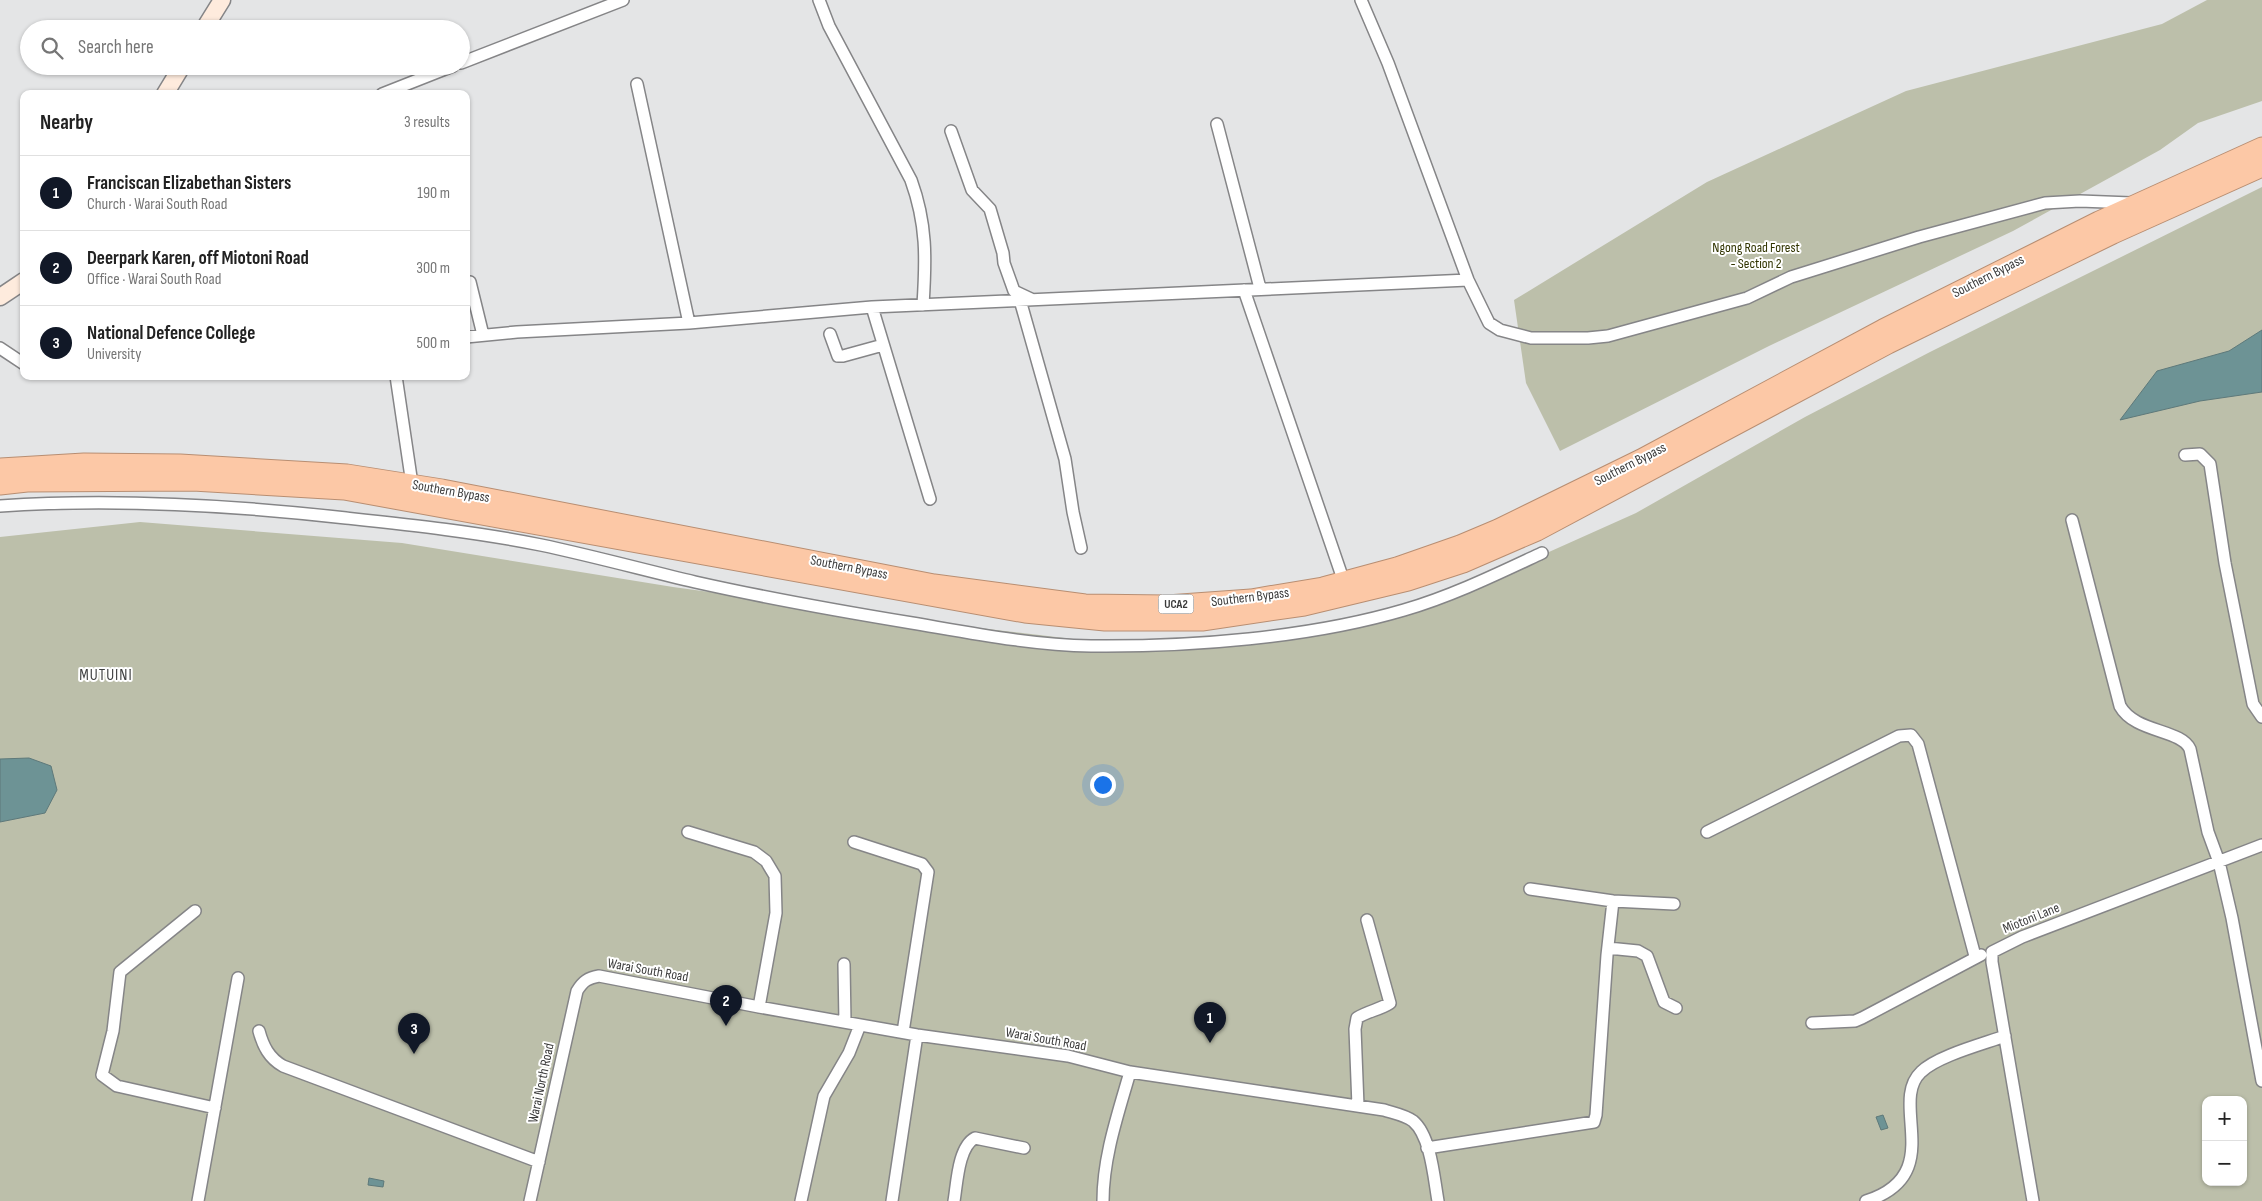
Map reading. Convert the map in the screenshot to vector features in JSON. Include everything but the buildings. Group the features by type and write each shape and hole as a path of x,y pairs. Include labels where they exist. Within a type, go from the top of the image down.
{"highway":[{"name":"Southern Bypass","path":"0,468 84,463 180,464 346,474 412,484 934,584 1085,604 1167,605 1251,598 1323,587 1398,567 1498,529 1640,459 1883,329 2137,203 2262,147"},
{"name":"Southern Bypass","path":"0,485 27,482 193,481 344,490 1025,613 1105,621 1202,622 1304,606 1408,581 1506,546 1649,473 1888,344 2113,234 2262,167"}],"main road":[{"path":"210,20 222,0"},
{"path":"167,90 177,75"},
{"path":"0,297 20,284"}],"street":[{"path":"470,60 623,0"},
{"path":"819,0 834,35 912,180 919,201 924,228 926,257 924,304"},
{"path":"1361,0 1388,63 1468,280 1486,318 1494,327 1531,338 1597,337 1747,298 1800,274 1919,237 2045,203 2080,201 2137,203"},
{"path":"392,90 431,75"},
{"path":"637,84 689,322"},
{"path":"1217,124 1260,288"},
{"path":"951,131 972,190 990,209 1003,253 1004,263 1014,291 1033,300"},
{"path":"470,337 924,304 1468,280"},
{"path":"470,282 483,335"},
{"path":"1244,290 1344,582"},
{"path":"1020,300 1065,459 1073,512 1081,548"},
{"path":"872,307 930,499"},
{"path":"830,334 838,356 883,345"},
{"path":"0,348 20,361"},
{"path":"397,380 412,484"},
{"path":"2185,455 2200,454 2210,464 2224,563 2253,704 2262,717"},
{"path":"0,506 57,503 183,503 398,524 542,545 699,583 867,615 1032,642 1090,646 1165,644 1261,637 1354,623 1407,610 1458,591 1542,553"},
{"path":"2072,520 2120,706 2124,713 2134,722 2183,741 2189,746 2208,832 2219,862 2232,918 2262,1081"},
{"path":"1707,832 1899,736 1911,735 1918,744 1975,956"},
{"path":"688,832 754,852 766,861 775,876 776,914 759,1008"},
{"path":"854,842 922,864 928,872 903,1032"},
{"name":"Miotoni Lane","path":"1812,1023 1855,1021 1975,956 1992,952 2022,937 2262,845"},
{"path":"1530,889 1613,900 1674,904"},
{"path":"1427,1148 1594,1122 1613,900"},
{"path":"195,911 120,972 113,1030 102,1075 117,1086 215,1108"},
{"path":"1358,1106 1355,1029 1357,1018 1368,1010 1379,1010 1390,1003 1367,920"},
{"path":"1608,948 1638,951 1647,956 1664,1002 1676,1008"},
{"path":"1992,952 1992,962 2033,1201"},
{"path":"844,964 845,1022"},
{"name":"Warai South Road","path":"590,977 607,976 759,1008 917,1035 1068,1056 1130,1072 1384,1110 1411,1120 1419,1127 1427,1148 1438,1201"},
{"name":"Warai North Road","path":"530,1201 577,991 582,982 590,977"},
{"path":"198,1201 238,978"},
{"path":"801,1201 824,1096 849,1053 860,1025"},
{"path":"259,1031 269,1055 274,1061 283,1066 539,1162"},
{"path":"892,1201 917,1035"},
{"path":"1866,1201 1879,1197 1897,1184 1907,1168 1913,1149 1911,1101 1914,1083 1920,1072 1937,1062 2005,1036"},
{"path":"1102,1201 1112,1133 1130,1072"},
{"path":"954,1201 964,1150 970,1141 975,1138 1024,1148"}],"green space":[{"name":"Ngong Road Forest - Section 2","path":"2207,0 2262,0 2262,101 2198,123 2160,150 2013,231 1769,346 1560,451 1526,383 1514,300 1707,182 1906,91 2162,24"},
{"path":"2262,187 2262,1201 0,1201 0,537 140,522 402,543 673,587 911,620 1132,646 1260,642 1388,615 1540,556 1636,513 1805,417 1930,352"}],"water":[{"path":"2262,330 2262,392 2200,401 2120,420 2157,371 2229,351"},
{"path":"29,758 51,766 57,790 45,813 0,822 0,759"},
{"path":"1883,1115 1888,1128 1881,1130 1876,1117"},
{"path":"369,1178 384,1181 383,1187 368,1185"}],"place":[{"name":"Deerpark Karen, off Miotoni Road","path":"726,1026"},
{"name":"Franciscan Elizabethan Sisters","path":"1210,1043"},
{"name":"National Defence College","path":"414,1054"}],"district":[{"name":"MUTUINI","path":"106,675"}]}
